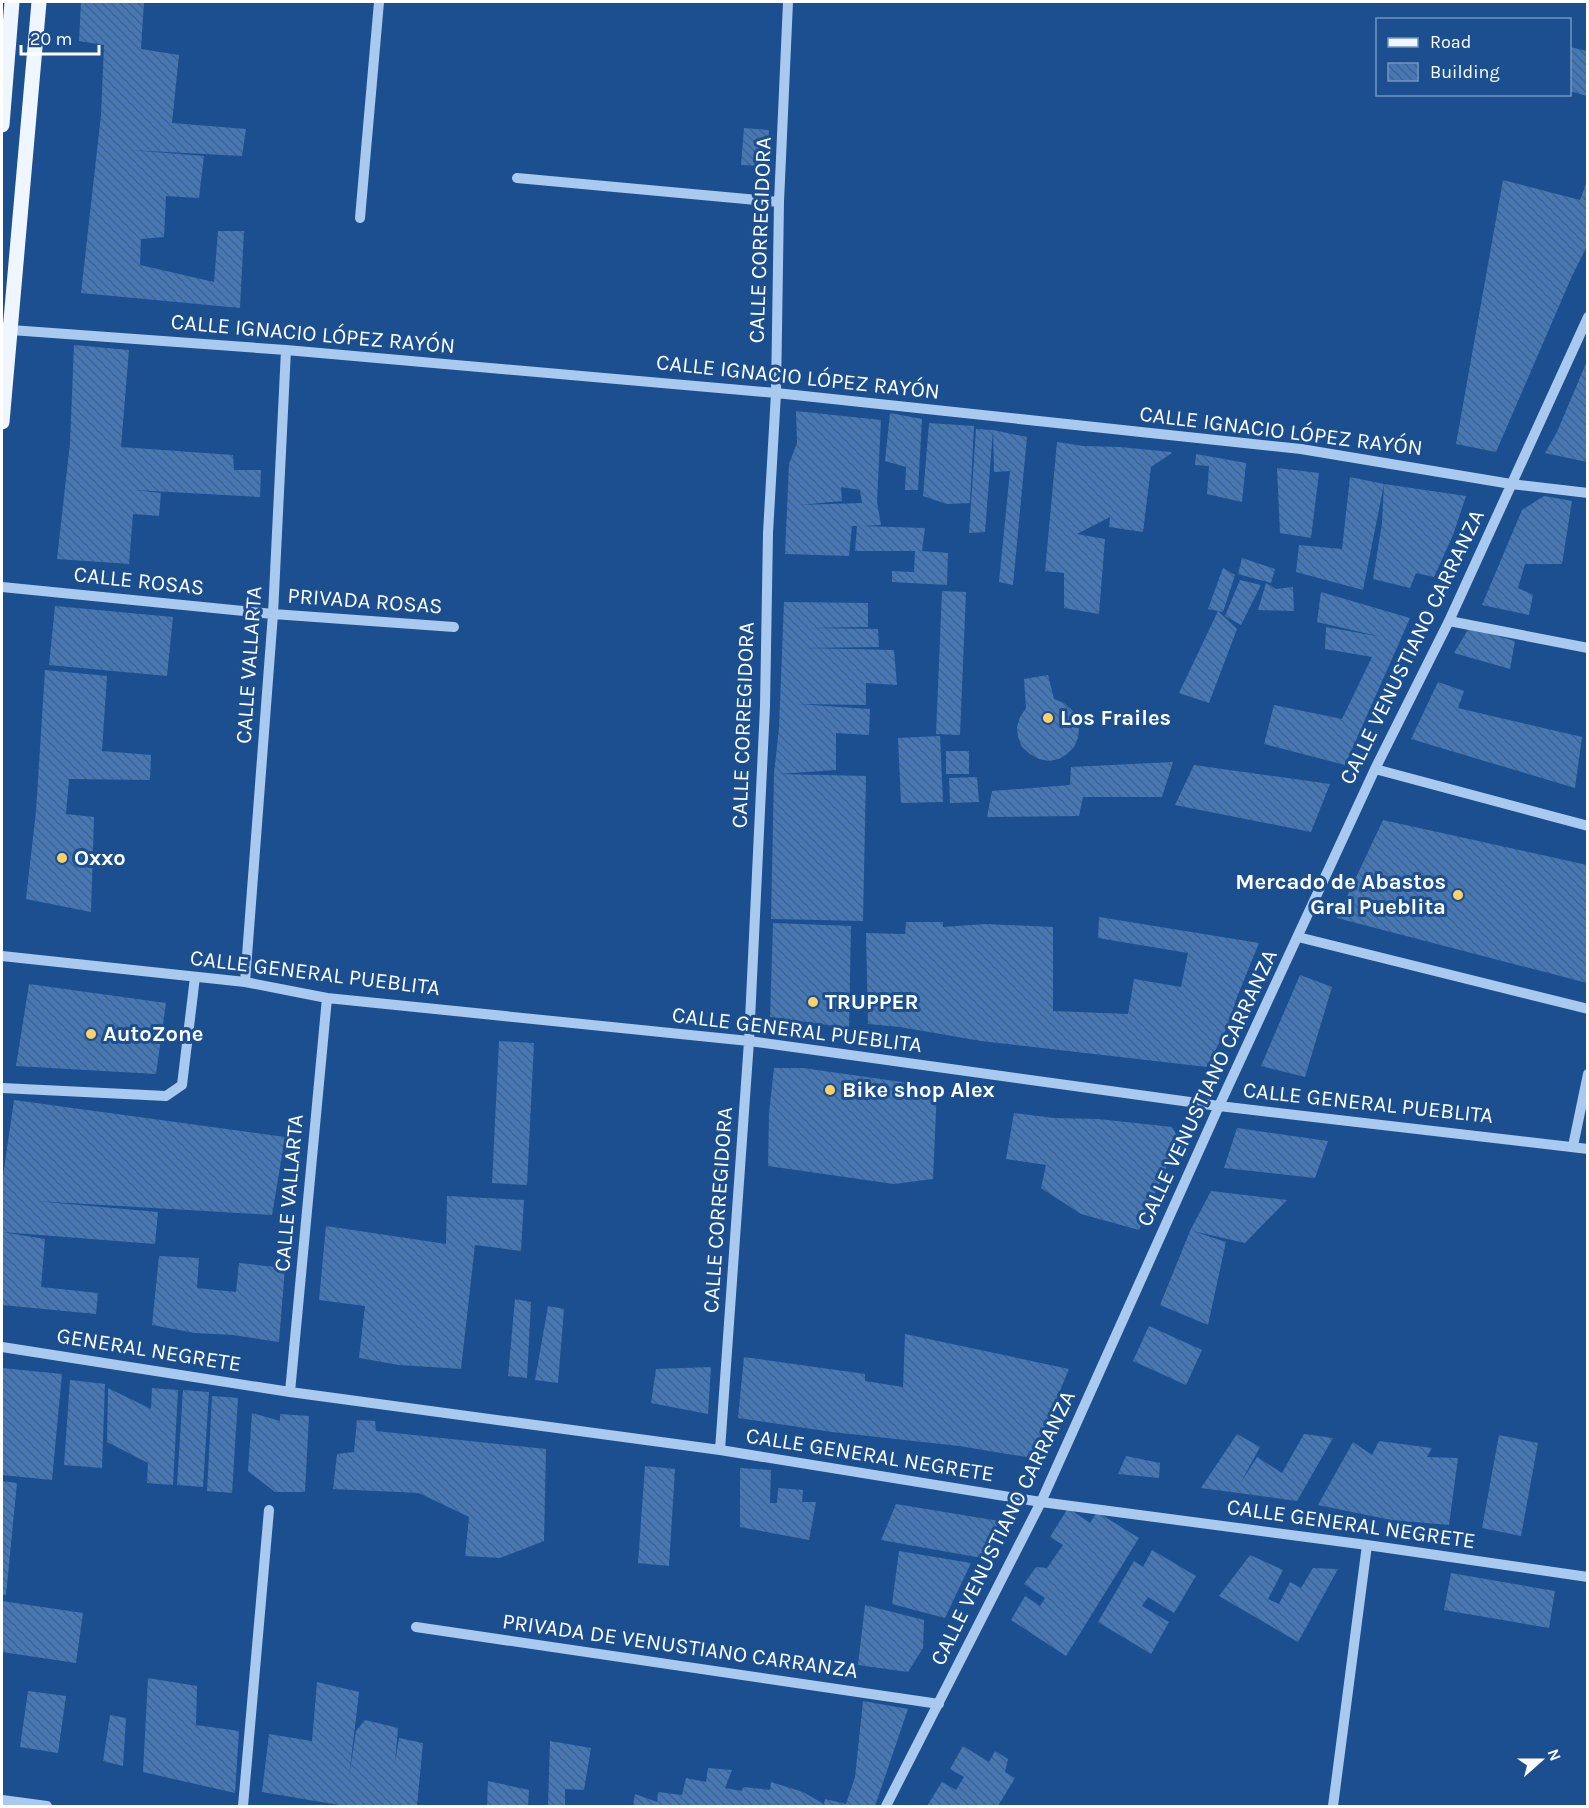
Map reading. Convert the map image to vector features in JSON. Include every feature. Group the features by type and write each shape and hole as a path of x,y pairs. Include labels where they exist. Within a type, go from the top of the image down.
{"main road":[{"path":"2,125 12,2"},
{"path":"2,422 6,328 39,2"}],"street":[{"path":"360,218 380,2"},
{"name":"CALLE CORREGIDORA","path":"720,1450 749,1041 764,718 768,533 776,393 779,202 788,2"},
{"path":"517,178 779,202"},
{"name":"CALLE VENUSTIANO CARRANZA","path":"886,1806 1041,1502 1374,769 1449,621 1587,317"},
{"name":"CALLE IGNACIO LÓPEZ RAYÓN","path":"6,328 776,393 1301,449 1511,484 1587,493"},
{"name":"CALLE VALLARTA","path":"245,982 273,614 286,350"},
{"name":"CALLE ROSAS","path":"2,587 273,614"},
{"name":"PRIVADA ROSAS","path":"273,614 454,627"},
{"path":"1449,621 1587,648"},
{"path":"1374,769 1587,826"},
{"path":"1298,937 1587,1009"},
{"name":"CALLE GENERAL PUEBLITA","path":"2,956 245,982 327,998 749,1041 1219,1106 1587,1149"},
{"path":"2,1088 166,1096 182,1085 195,977"},
{"name":"CALLE VALLARTA","path":"290,1392 327,998"},
{"path":"1574,1146 1587,1074"},
{"name":"GENERAL NEGRETE","path":"2,1347 290,1392"},
{"name":"CALLE GENERAL NEGRETE","path":"290,1392 720,1450 1041,1502 1587,1577"},
{"path":"243,1806 269,1510"},
{"path":"1332,1806 1366,1545"},
{"name":"PRIVADA DE VENUSTIANO CARRANZA","path":"416,1627 939,1704"},
{"path":"2,1800 47,1806"}],"building":[{"path":"81,2 144,2 141,49 179,55 172,123 246,129 242,156 129,150 204,156 199,198 166,196 164,237 141,239 140,265 214,282 218,231 244,231 240,308 81,293 101,115 104,45 79,41"},
{"path":"1571,47 1587,51 1587,96 1571,91"},
{"path":"744,128 769,130 767,166 741,165"},
{"path":"1503,180 1580,200 1587,181 1587,246 1496,452 1456,444"},
{"path":"74,345 129,350 121,447 233,455 234,470 261,470 260,497 134,490 161,493 159,516 133,514 129,564 57,559 70,443"},
{"path":"1587,361 1587,462 1545,453 1557,432"},
{"path":"796,411 881,420 877,502 881,525 862,526 925,528 922,551 948,553 947,585 892,582 892,571 914,572 915,551 855,551 857,526 852,526 849,556 785,554 789,464 797,443","holes":["841,487 860,490 862,503 799,505 842,501"]},
{"path":"890,413 922,419 918,490 905,490 906,467 885,461"},
{"path":"929,423 974,426 970,503 947,504 923,496"},
{"path":"976,429 993,430 985,532 969,533"},
{"path":"993,430 1027,437 1013,585 999,582 1010,471 994,472"},
{"path":"1057,442 1172,453 1151,467 1143,532 1109,527 1110,517 1077,534 1105,539 1099,614 1064,608 1064,573 1045,571"},
{"path":"1196,454 1246,463 1242,502 1207,494 1209,466 1195,465"},
{"path":"1277,468 1319,473 1311,538 1280,533"},
{"path":"1350,477 1384,484 1363,590 1296,572 1299,545 1342,549"},
{"path":"1384,484 1466,496 1453,535 1434,577 1416,573 1410,588 1373,579 1382,523"},
{"path":"1544,496 1572,501 1562,564 1525,564 1518,588 1533,595 1529,615 1482,605 1522,510"},
{"path":"1242,558 1275,569 1271,583 1238,574"},
{"path":"1223,568 1235,575 1223,612 1208,609"},
{"path":"1240,580 1261,585 1241,625 1225,616"},
{"path":"1266,583 1276,589 1293,587 1294,611 1258,610"},
{"path":"942,591 966,592 960,735 936,734"},
{"path":"1321,592 1410,618 1345,765 1264,744 1274,705 1342,719 1372,657 1325,649 1326,627 1382,637 1317,622"},
{"path":"784,602 868,603 868,627 809,628 878,629 879,647 804,648 894,650 897,685 866,683 866,705 797,704 870,709 869,735 836,733 836,770 779,774 866,776 863,921 771,919 774,774 779,728"},
{"path":"55,606 173,617 167,676 49,665"},
{"path":"1218,611 1237,629 1209,703 1179,693"},
{"path":"1469,628 1515,641 1510,669 1454,653"},
{"path":"45,670 107,676 102,751 151,755 150,780 69,779 66,814 94,817 91,912 26,899 36,811"},
{"name":"Los Frailes","path":"1048,675 1054,699 1064,703 1072,710 1079,728 1074,747 1059,759 1049,761 1039,759 1022,747 1017,727 1026,708 1024,679"},
{"path":"1438,682 1464,691 1458,708 1582,737 1575,788 1411,739"},
{"path":"940,736 943,802 901,803 898,738"},
{"path":"946,751 969,751 969,774 946,774"},
{"path":"1173,762 1162,797 1083,797 1079,816 987,817 992,791 1070,785 1071,767"},
{"path":"1194,765 1330,784 1311,832 1175,805"},
{"path":"977,777 979,802 950,803 949,778"},
{"path":"1383,820 1587,865 1587,983 1337,918"},
{"path":"1099,917 1259,943 1227,1027 1207,1067 981,1041 868,1024 866,933 905,934 906,922 943,922 943,927 985,924 1053,927 1053,1011 1128,1014 1134,979 1181,987 1188,953 1098,938"},
{"path":"773,923 851,926 849,1028 770,1017"},
{"path":"1300,975 1332,987 1305,1077 1261,1066"},
{"name":"AutoZone","path":"29,984 166,1003 156,1074 16,1066"},
{"path":"499,1041 534,1043 527,1185 492,1183"},
{"path":"774,1068 803,1068 902,1082 937,1090 933,1179 894,1184 768,1166 769,1113"},
{"path":"14,1100 285,1137 272,1215 35,1201 158,1212 155,1244 2,1232 2,1183"},
{"path":"1014,1113 1172,1127 1179,1139 1139,1230 1081,1214 1041,1188 1046,1165 1006,1159"},
{"path":"1237,1128 1328,1141 1315,1178 1224,1168"},
{"path":"1211,1191 1287,1200 1245,1243 1193,1231 1226,1242 1208,1325 1160,1305 1190,1231"},
{"path":"447,1196 524,1200 521,1251 475,1245 461,1369 399,1365 359,1358 365,1306 319,1300 326,1226 446,1244"},
{"path":"2,1232 45,1239 41,1287 98,1293 96,1314 2,1305"},
{"path":"159,1256 199,1258 197,1288 236,1292 239,1263 285,1268 279,1342 233,1335 195,1333 152,1325"},
{"path":"515,1299 531,1302 527,1378 508,1376"},
{"path":"548,1306 564,1309 558,1383 535,1380"},
{"path":"1149,1326 1202,1350 1186,1385 1133,1361"},
{"path":"905,1334 1069,1369 1032,1458 959,1446 832,1432 738,1418 744,1357 865,1374 865,1381 903,1387"},
{"path":"711,1367 708,1414 651,1403 656,1369"},
{"path":"2,1368 62,1374 52,1480 2,1475"},
{"path":"70,1380 105,1384 102,1468 64,1465"},
{"path":"108,1388 151,1409 152,1388 178,1390 173,1485 147,1483 148,1463 107,1442"},
{"path":"183,1390 209,1392 203,1487 177,1485"},
{"path":"212,1396 238,1398 232,1493 207,1491"},
{"path":"252,1413 280,1421 280,1414 309,1416 305,1492 275,1492 248,1471"},
{"path":"357,1420 375,1421 376,1431 546,1449 544,1541 500,1558 465,1556 469,1517 419,1493 333,1489 337,1454 354,1452"},
{"path":"1237,1434 1260,1447 1241,1482 1257,1457 1282,1473 1304,1434 1333,1438 1297,1501 1201,1488"},
{"path":"1499,1435 1538,1443 1521,1536 1482,1528"},
{"path":"1379,1441 1432,1448 1427,1457 1458,1458 1449,1525 1391,1520 1318,1505 1353,1442 1372,1455"},
{"path":"1126,1456 1160,1463 1159,1478 1118,1474"},
{"path":"645,1466 675,1469 669,1566 638,1563"},
{"path":"740,1468 771,1470 770,1503 777,1503 778,1488 803,1490 802,1502 816,1502 809,1540 740,1527"},
{"path":"2,1481 17,1483 6,1595 2,1594"},
{"path":"896,1504 999,1521 982,1558 881,1540"},
{"path":"1068,1508 1090,1523 1097,1512 1139,1538 1066,1656 1011,1620 1025,1596 1040,1606 1045,1598 1024,1584 1036,1567 1047,1568 1063,1545 1050,1537"},
{"path":"1152,1550 1196,1576 1174,1613 1148,1597 1142,1606 1169,1622 1151,1654 1098,1622 1134,1561 1143,1567"},
{"path":"899,1551 971,1563 945,1618 892,1604"},
{"path":"1250,1555 1283,1570 1268,1599 1279,1604 1290,1582 1301,1588 1313,1568 1338,1569 1298,1642 1219,1596"},
{"path":"1451,1573 1555,1591 1549,1628 1444,1610"},
{"path":"2,1601 83,1613 76,1663 2,1652"},
{"path":"865,1605 924,1620 923,1648 908,1672 858,1665"},
{"path":"148,1678 197,1686 196,1725 239,1731 235,1793 143,1772"},
{"path":"317,1682 359,1692 349,1777 356,1731 365,1720 398,1728 395,1763 399,1738 423,1743 417,1806 345,1806 262,1792 269,1734 312,1741"},
{"path":"28,1691 66,1696 58,1753 20,1747"},
{"path":"863,1701 908,1709 875,1806 633,1806 635,1794 657,1802 658,1792 682,1795 686,1778 706,1782 708,1768 732,1770 725,1788 742,1791 743,1787 770,1790 771,1782 803,1792 824,1804 825,1799 846,1804 855,1777"},
{"path":"110,1715 126,1718 123,1766 103,1761"},
{"path":"550,1741 591,1748 584,1790 565,1789 565,1806 548,1806"},
{"path":"963,1746 989,1762 995,1751 1008,1759 1005,1772 1015,1778 998,1806 927,1806 942,1782 956,1790 964,1777 950,1769"},
{"path":"488,1781 529,1790 528,1806 487,1806"}],"place":[{"name":"Los Frailes","path":"1048,718"},
{"name":"Oxxo","path":"62,858"},
{"name":"Mercado de Abastos Gral Pueblita","path":"1458,895"},
{"name":"TRUPPER","path":"813,1002"},
{"name":"AutoZone","path":"91,1034"},
{"name":"Bike shop Alex","path":"830,1090"}]}
